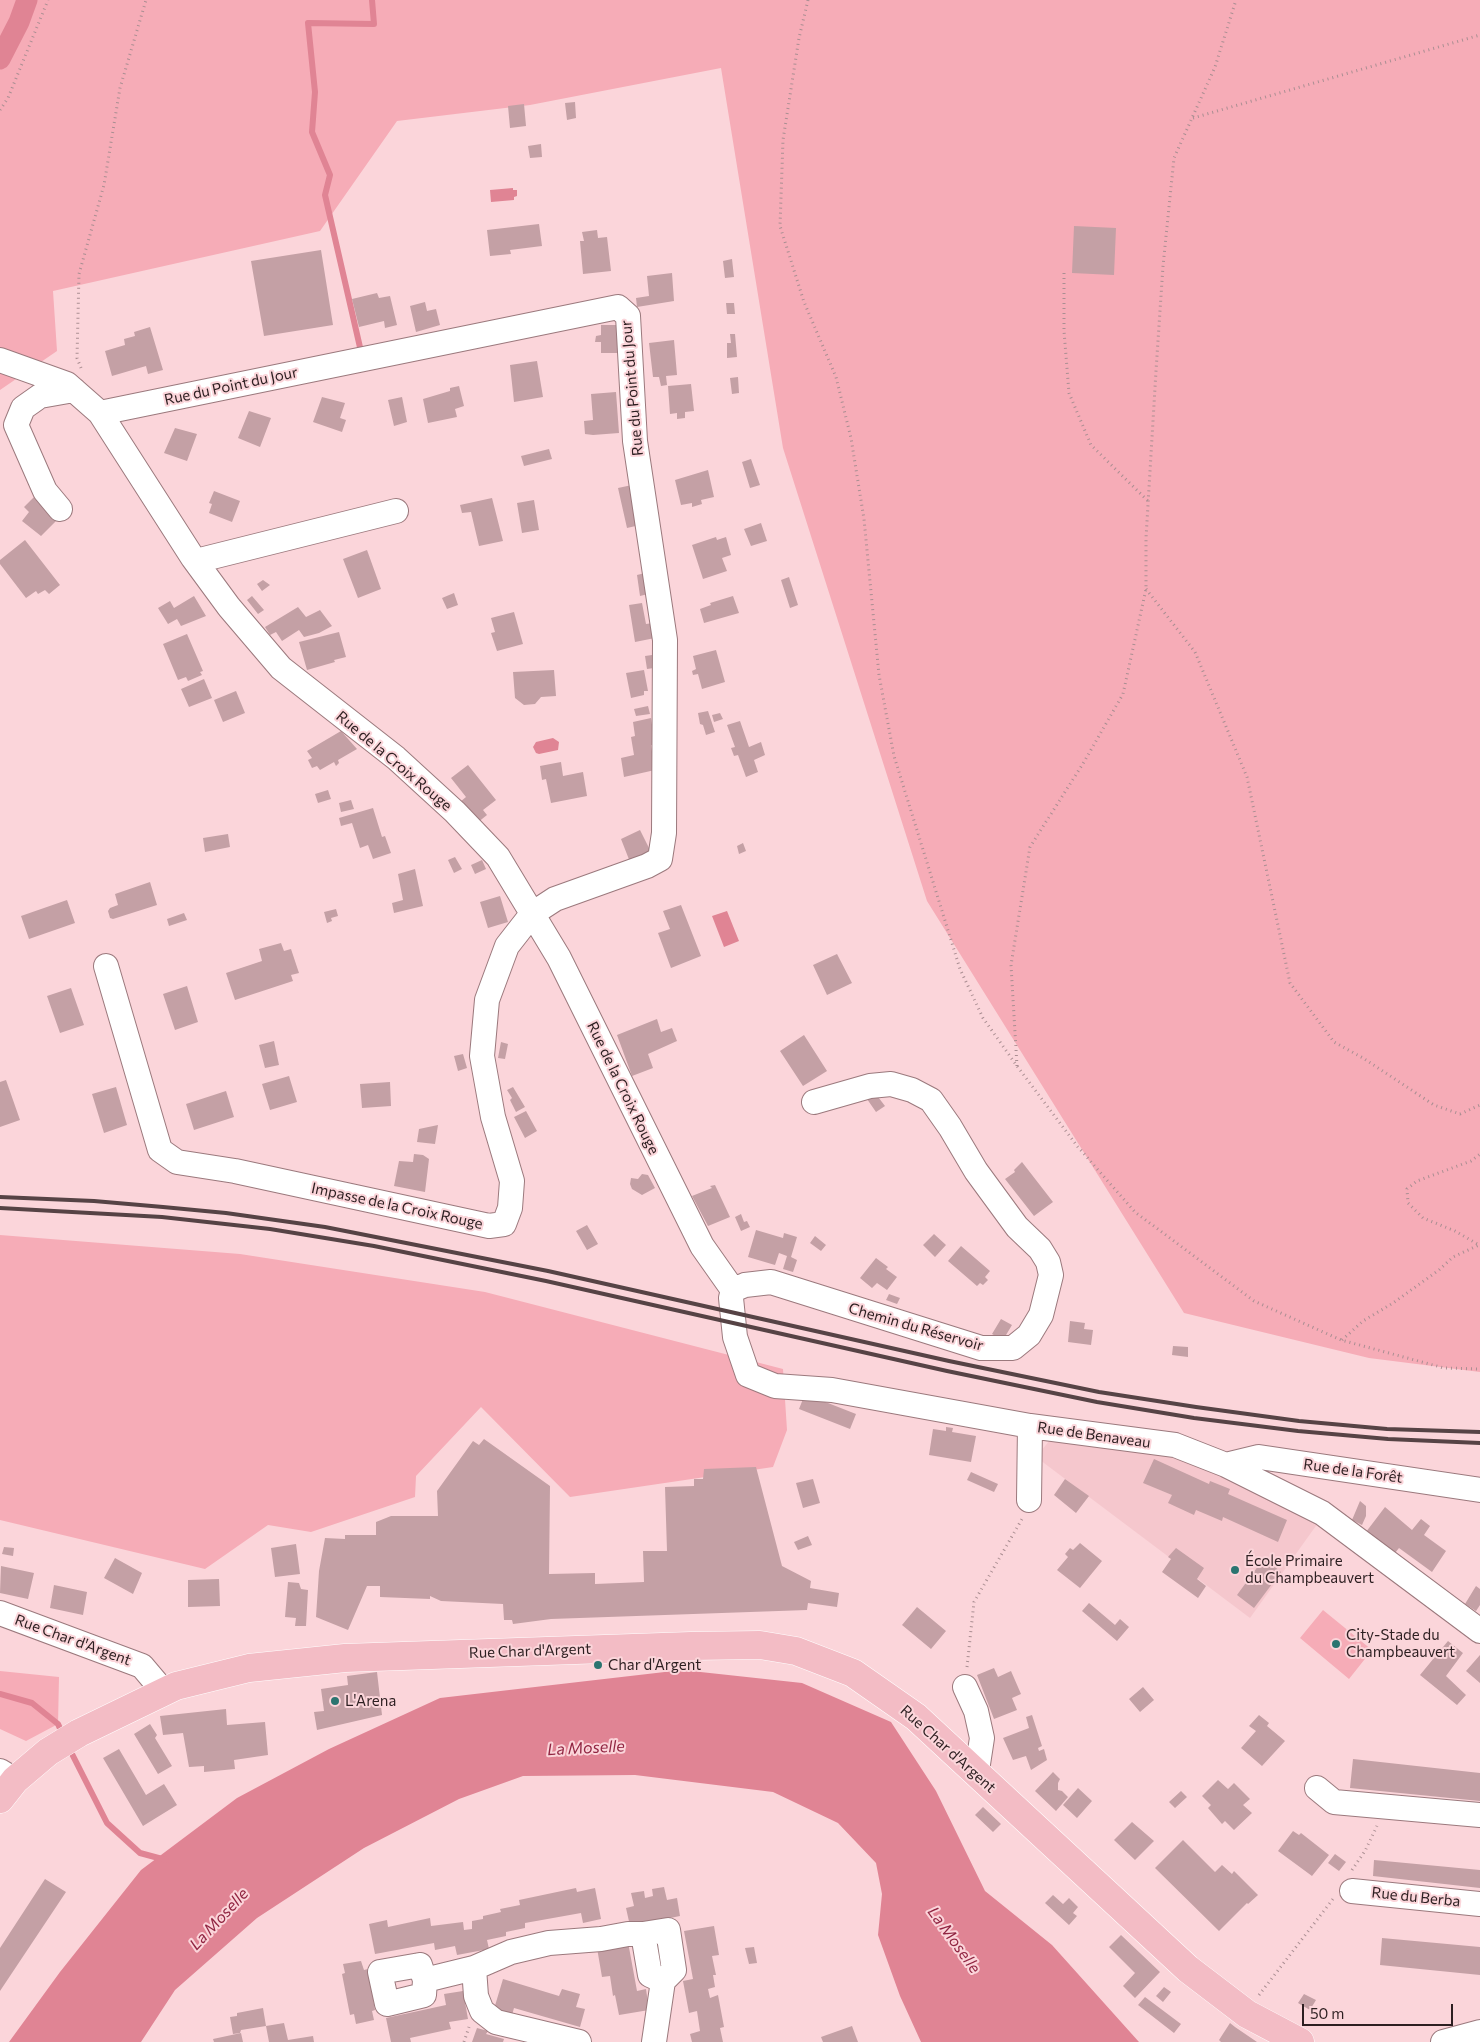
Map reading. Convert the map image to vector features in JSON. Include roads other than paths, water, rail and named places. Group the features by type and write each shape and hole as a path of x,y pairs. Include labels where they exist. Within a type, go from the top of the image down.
{"main road":[{"name":"Rue Char d'Argent","path":"5,1783 48,1752 79,1733 176,1686 249,1668 345,1658 760,1645 796,1651 853,1673 916,1717 1188,1969 1247,2014 1300,2042"}],"street":[{"name":"Rue du Point du Jour","path":"87,401 618,307 628,316 635,441 665,640 664,833 660,859 647,866 555,899 532,914"},
{"name":"Rue de la Croix Rouge","path":"0,360 67,384 87,401 229,607 281,668 396,758 455,812 498,857 559,958 702,1246 732,1290"},
{"path":"60,510 45,491 16,425 24,408 40,396 87,401"},
{"path":"196,561 396,511"},
{"name":"Impasse de la Croix Rouge","path":"106,966 160,1150 177,1162 245,1173 489,1226 504,1224 510,1208 512,1181 493,1117 482,1056 487,1000 507,946 532,914"},
{"name":"Chemin du Réservoir","path":"732,1290 745,1285 771,1282 981,1348 1013,1348 1029,1335 1041,1316 1051,1275 1048,1262 1040,1249 1017,1227 976,1171 931,1100 912,1090 891,1084 870,1086 814,1102"},
{"name":"Rue de Benaveau","path":"732,1290 731,1298 735,1337 748,1376 775,1386 832,1390 1030,1426 1175,1446 1226,1465 1322,1513 1480,1631"},
{"path":"1029,1500 1030,1426"},
{"name":"Rue de la Forêt","path":"1226,1465 1259,1457 1480,1490"},
{"name":"Rue Char d'Argent","path":"0,1613 142,1666 164,1692"},
{"path":"965,1687 976,1711 982,1738 978,1764 974,1771"},
{"path":"1317,1788 1334,1802 1480,1815"},
{"name":"Rue du Berba","path":"1351,1883 1480,1904"},
{"path":"425,1980 474,1968 511,1952 549,1944 601,1939 628,1934 643,1934 650,1975 663,1982 654,2042"},
{"path":"474,1968 476,1996 482,2011 496,2022 579,2042"},
{"path":"1443,2042 1480,2032"}],"water":[{"path":"513,188 513,190 517,190 517,196 514,197 514,200 491,202 490,190"},
{"path":"553,738 559,742 558,750 536,753 533,747 536,742"},
{"path":"727,911 739,941 724,947 712,916"},
{"name":"La Moselle","path":"682,1670 802,1683 891,1722 936,1791 985,1891 1052,1945 1139,2042 921,2042 900,1996 878,1935 882,1894 876,1863 838,1823 773,1792 635,1775 523,1776 459,1799 364,1848 257,1918 175,1990 141,2042 9,2042 60,1972 141,1870 237,1798 329,1749 440,1698"}],"waterway":[{"path":"0,59 19,22 27,0"},
{"path":"362,356 325,195 330,175 312,132 315,92 308,23 374,24 372,0"},
{"path":"0,1694 32,1703 58,1724 63,1735"},
{"path":"68,1746 107,1823 140,1853 166,1860"}],"railway":[{"path":"0,1197 94,1201 163,1207 226,1213 325,1227 548,1271 949,1361 1099,1392 1299,1421 1387,1429 1480,1432"},
{"path":"0,1208 162,1217 270,1229 374,1246 546,1281 947,1371 1097,1402 1194,1418 1298,1431 1388,1439 1480,1443"}],"place":[{"name":"École Primaire du Champbeauvert","path":"1235,1570"},
{"name":"City-Stade du Champbeauvert","path":"1336,1644"},
{"name":"Char d'Argent","path":"598,1665"},
{"name":"L'Arena","path":"335,1701"}]}
